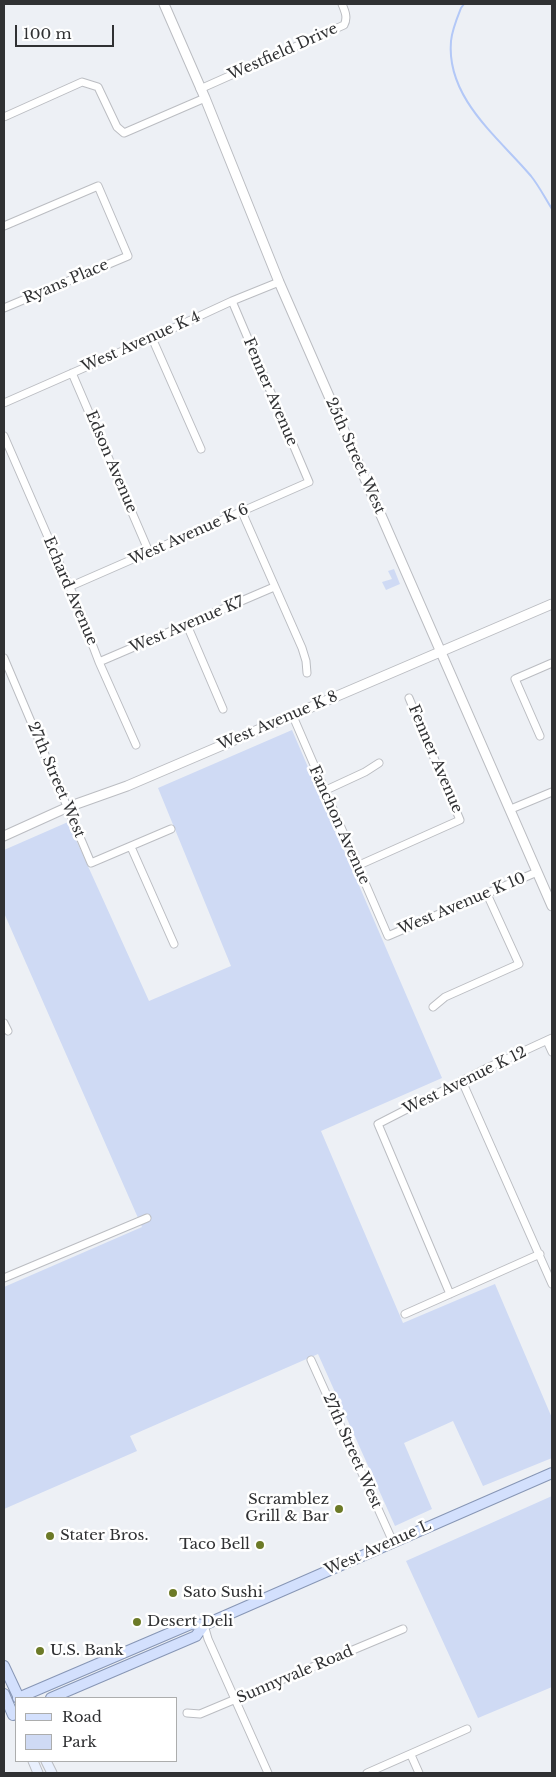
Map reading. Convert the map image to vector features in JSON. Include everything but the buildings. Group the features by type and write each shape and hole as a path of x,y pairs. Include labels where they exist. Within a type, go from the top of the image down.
{"main road":[{"name":"West Avenue L","path":"17,1697 191,1624 204,1625 552,1473"},
{"name":"West Avenue L","path":"53,1697 196,1636 204,1625"},
{"path":"4,1666 12,1699 12,1718"}],"street":[{"name":"25th Street West","path":"164,4 205,98 279,282 552,906"},
{"name":"Westfield Drive","path":"200,89 344,25 346,14 342,4"},
{"path":"4,117 82,82 98,87 117,126 124,133 205,98"},
{"name":"Ryans Place","path":"4,226 98,186 128,256 4,308"},
{"name":"West Avenue K 4","path":"4,403 232,301 279,282"},
{"name":"Fenner Avenue","path":"232,301 309,482"},
{"path":"152,338 201,450"},
{"name":"Edson Avenue","path":"72,373 149,552"},
{"name":"Echard Avenue","path":"4,436 136,745"},
{"name":"West Avenue K 6","path":"69,587 309,482"},
{"path":"242,512 302,648 307,673"},
{"name":"West Avenue K7","path":"99,662 274,587"},
{"name":"West Avenue K 8","path":"4,836 68,807 127,786 552,604"},
{"path":"186,625 224,709"},
{"name":"27th Street West","path":"4,658 91,863 131,847"},
{"path":"540,736 515,679 552,663"},
{"name":"Fenner Avenue","path":"356,866 460,820 409,698"},
{"name":"Fanchon Avenue","path":"292,714 356,866 388,936"},
{"path":"324,791 365,772 379,762"},
{"path":"511,809 552,792"},
{"path":"171,829 131,847 174,944"},
{"name":"West Avenue K 10","path":"388,936 537,872"},
{"path":"434,1007 445,997 519,964 487,894"},
{"path":"4,1023 8,1031"},
{"path":"550,1040 552,1052"},
{"name":"West Avenue K 12","path":"450,1294 378,1124 489,1066 550,1040"},
{"path":"462,1081 552,1284"},
{"path":"4,1278 146,1218"},
{"path":"405,1314 540,1254"},
{"name":"27th Street West","path":"311,1360 393,1542"},
{"path":"204,1625 208,1639 236,1700 265,1772"},
{"name":"Sunnyvale Road","path":"187,1713 200,1714 236,1700 403,1629"},
{"path":"367,1773 467,1729"},
{"path":"410,1755 418,1773"}],"green space":[{"path":"394,569 400,584 386,590 382,582 392,579 388,571"},
{"path":"292,730 442,1078 321,1131 403,1323 495,1284 552,1418 552,1458 483,1486 453,1421 404,1443 432,1509 395,1526 318,1354 130,1436 137,1451 4,1509 4,1287 142,1227 4,913 4,850 68,822 149,1001 231,966 158,788"},
{"path":"552,1496 552,1687 478,1718 406,1561"}],"waterway":[{"path":"464,4 456,20 451,41 452,62 457,81 465,98 477,115 531,176 552,209"}],"place":[{"name":"Scramblez Grill & Bar","path":"339,1509"},
{"name":"Stater Bros.","path":"50,1536"},
{"name":"Taco Bell","path":"260,1545"},
{"name":"Sato Sushi","path":"173,1593"},
{"name":"Desert Deli","path":"137,1622"},
{"name":"U.S. Bank","path":"40,1651"}]}
